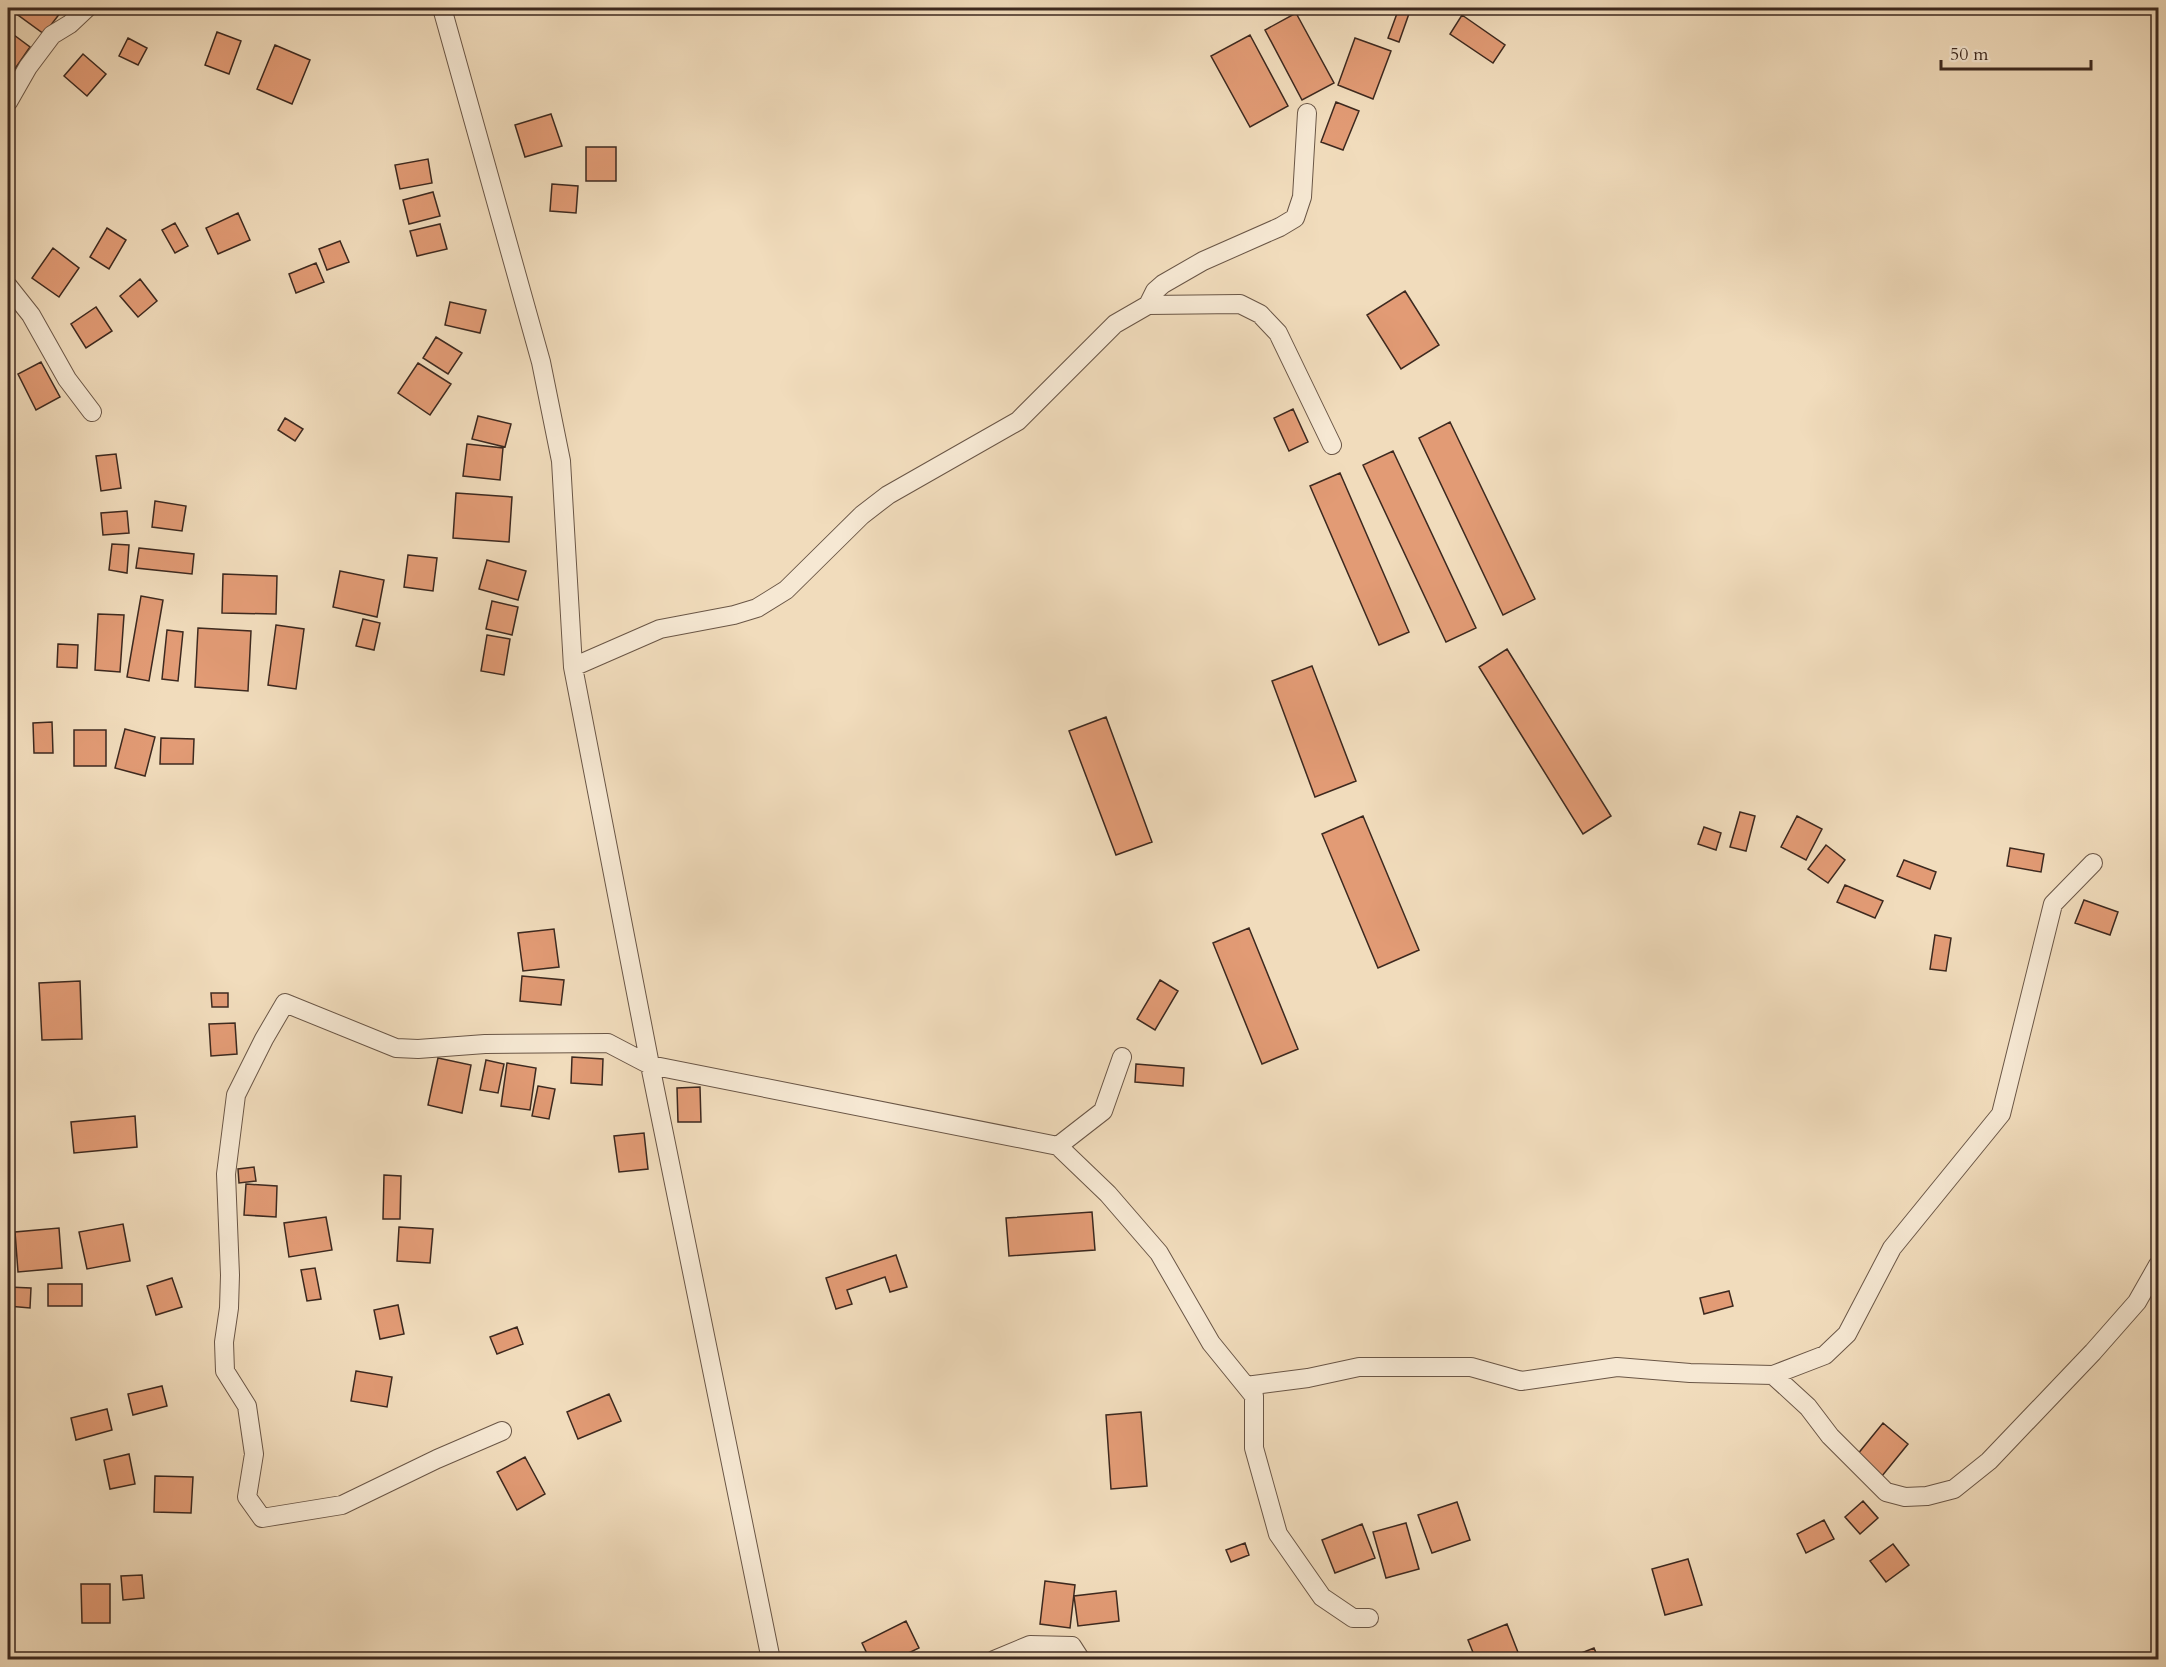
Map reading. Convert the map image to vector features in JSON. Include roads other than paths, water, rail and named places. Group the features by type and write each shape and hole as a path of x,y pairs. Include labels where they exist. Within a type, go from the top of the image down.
{"street":[{"path":"8,102 28,67 52,35 70,24 87,8"},
{"path":"442,8 541,362 561,461 573,667 650,1065 771,1659"},
{"path":"1148,306 1155,291 1163,284 1203,261 1280,228 1295,218 1302,197 1307,113"},
{"path":"8,286 31,315 67,379 92,412"},
{"path":"573,667 660,629 734,615 757,608 786,590 862,515 888,495 1018,421 1115,324 1148,306 1239,304 1260,314 1278,333 1332,445"},
{"path":"1246,1386 1308,1378 1359,1367 1471,1367 1521,1381 1617,1367 1690,1374 1773,1375 1825,1355 1846,1334 1892,1248 2001,1114 2054,904 2093,863"},
{"path":"502,1431 437,1459 342,1505 262,1518 247,1497 254,1454 247,1406 225,1371 224,1341 229,1308 230,1275 226,1174 236,1095 285,1003 396,1048 418,1049 485,1044 608,1043 650,1065 1058,1146 1108,1194 1159,1253 1211,1343 1254,1396 1254,1448 1278,1534 1322,1597 1353,1618 1369,1618"},
{"path":"1058,1146 1103,1111 1122,1057"},
{"path":"1773,1375 1808,1407 1830,1436 1886,1492 1905,1497 1927,1496 1954,1489 1989,1461 2093,1352 2137,1302 2158,1265"},
{"path":"994,1659 1030,1645 1040,1645 1072,1646 1081,1659"}]}
